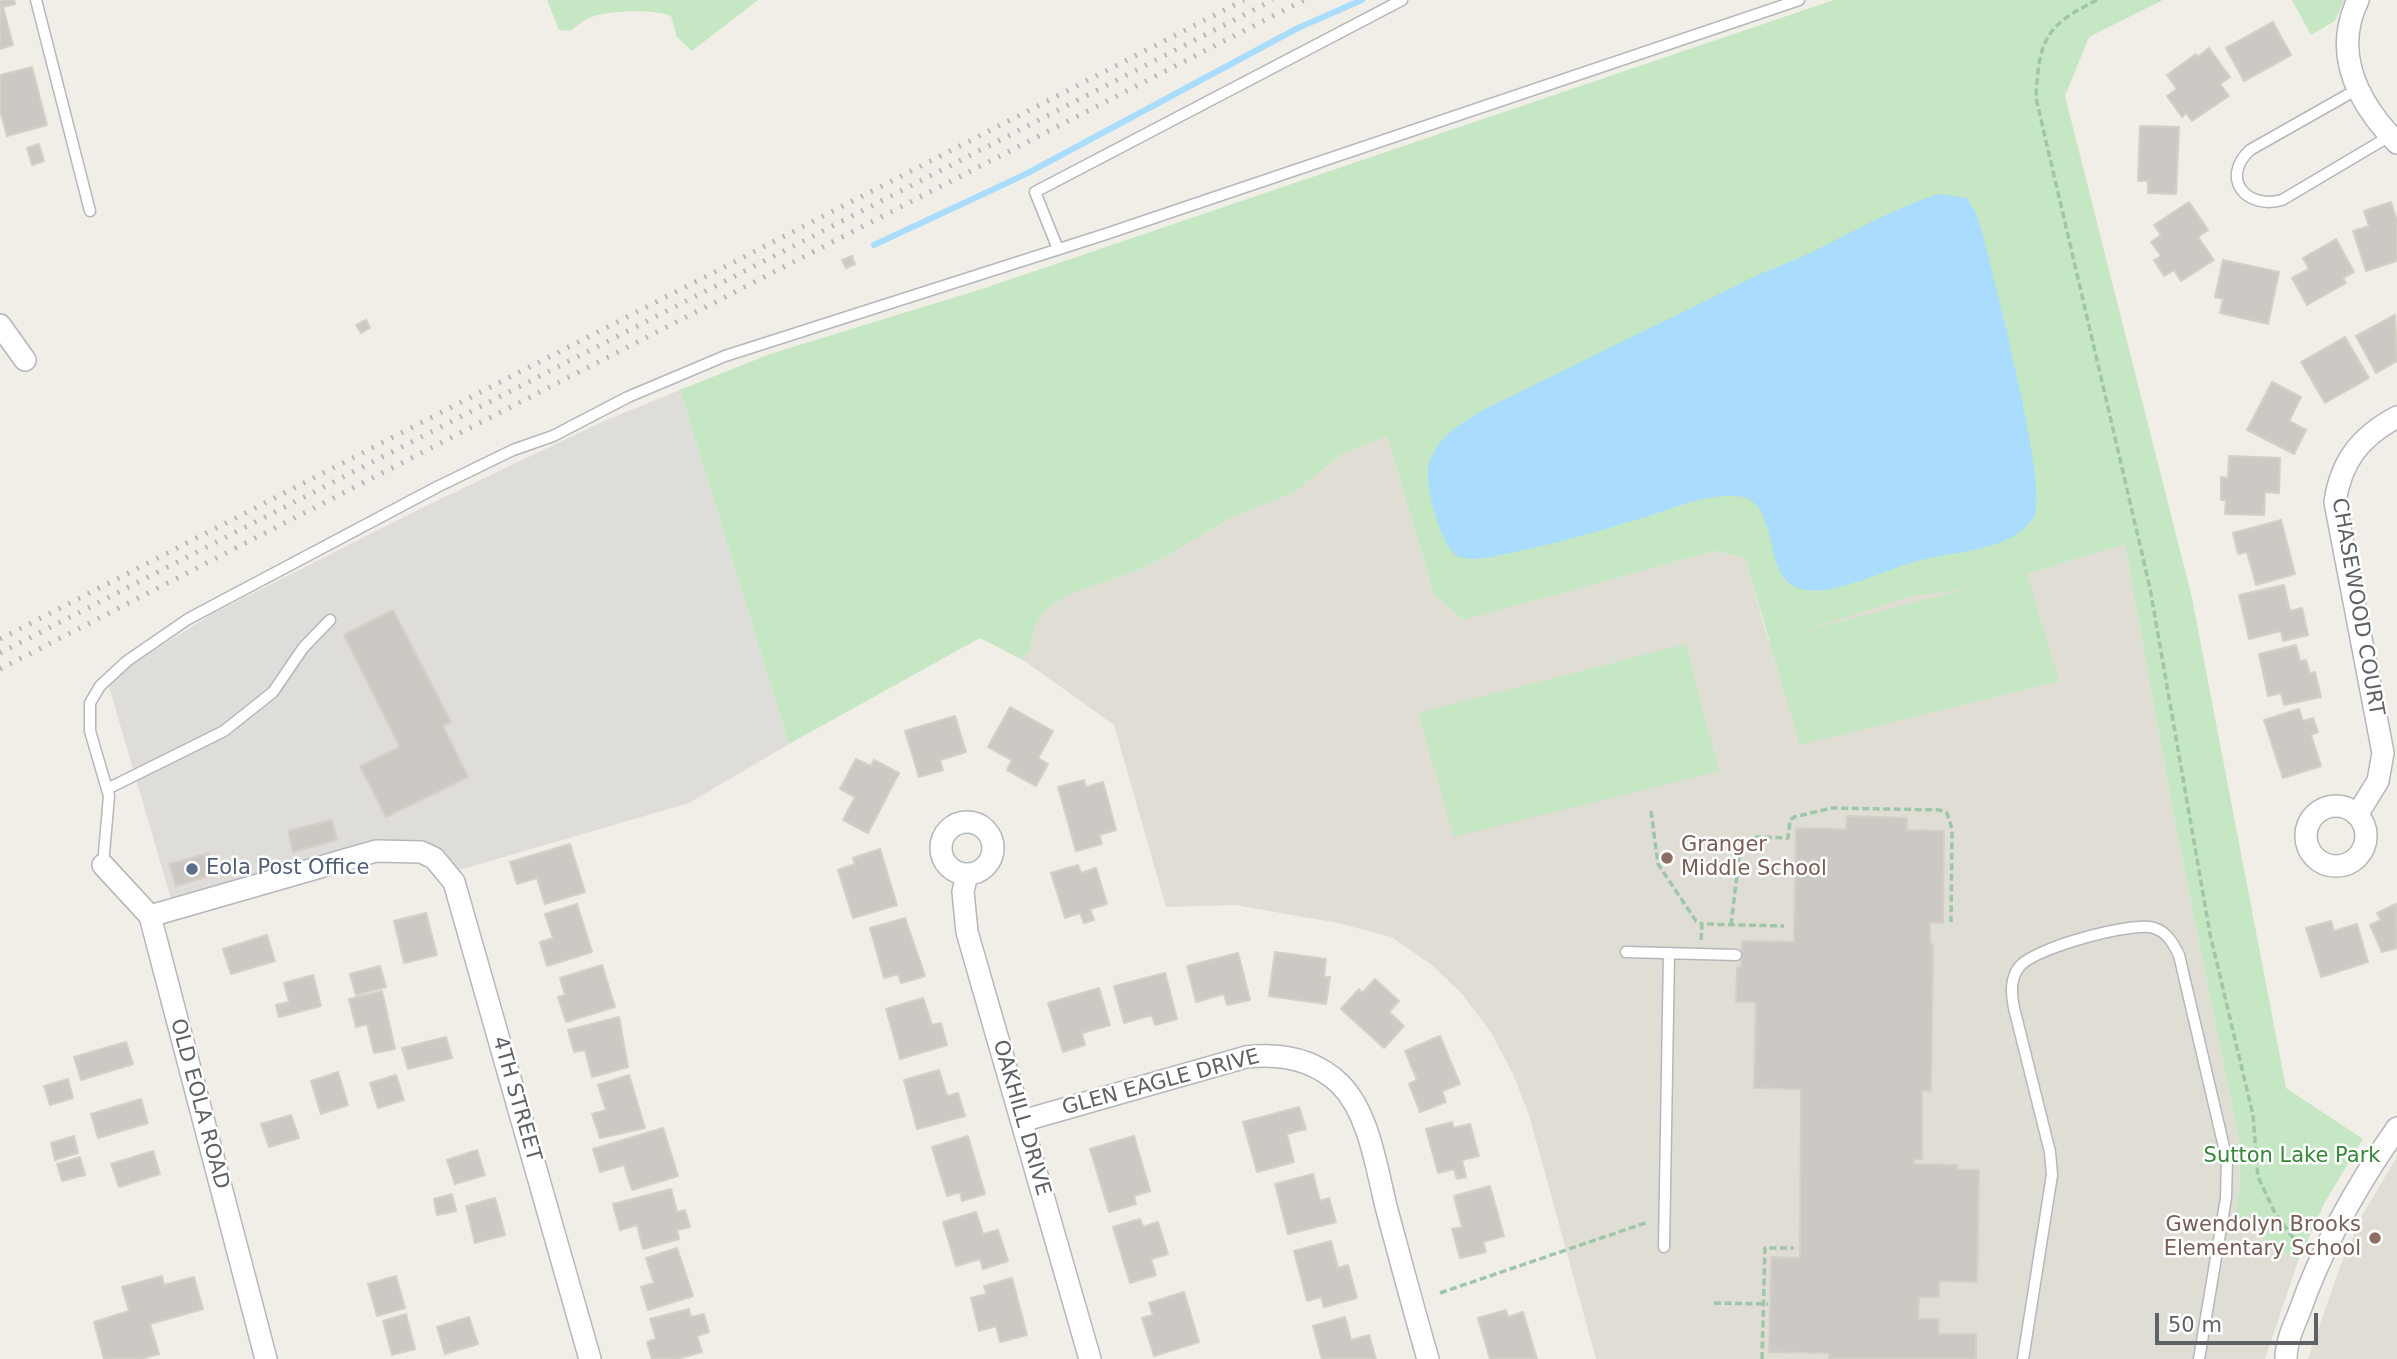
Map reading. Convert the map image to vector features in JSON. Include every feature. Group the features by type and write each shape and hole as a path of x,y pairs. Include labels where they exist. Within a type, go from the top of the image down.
{"street":[{"path":"2358,0 2350,18 2346,42 2348,66 2356,90 2393,139"},
{"path":"0,325 26,360"},
{"name":"CHASEWOOD COURT","path":"2357,815 2378,781 2382,753 2335,502 2345,463 2371,433 2397,417"},
{"name":"4TH STREET","path":"150,916 376,851 421,852 434,858 454,883 590,1359"},
{"name":"OLD EOLA ROAD","path":"103,865 150,916 266,1359"},
{"name":"OAKHILL DRIVE","path":"967,874 963,901 967,932 1090,1359"},
{"name":"GLEN EAGLE DRIVE","path":"1022,1121 1246,1056 1271,1054 1291,1057 1326,1072 1342,1086 1364,1126 1428,1359"},
{"path":"2286,1359 2295,1324 2319,1262 2356,1190 2397,1128"}],"lane":[{"path":"36,0 90,211"},
{"path":"1058,249 1035,192 1402,0"},
{"path":"103,865 107,789 90,731 90,703 100,686 127,661 187,619 437,487 513,450 553,436 628,397 771,341 1058,249 1799,0"},
{"path":"2356,90 2250,150 2240,160 2236,170 2238,183 2246,195 2268,204 2282,200 2393,139"},
{"path":"107,789 223,731 273,692 303,648 330,621"},
{"path":"2023,1359 2052,1175 2047,1141 2014,1007 2012,983 2021,965 2046,950 2141,925 2162,931 2179,955 2224,1138 2226,1198 2199,1359"},
{"path":"1626,952 1736,955"},
{"path":"1664,1247 1669,953"}],"path":[{"path":"2097,0 2077,10 2050,31 2038,58 2036,98 2148,576 2210,934 2253,1115 2258,1177 2275,1213 2297,1243"},
{"path":"1731,925 1740,850 1756,838 1788,838 1790,820 1794,817 1832,808 1940,810 1947,813 1952,829 1951,922"},
{"path":"1651,811 1658,864 1696,921 1702,924 1784,926"},
{"path":"1700,940 1702,924"},
{"path":"1440,1293 1654,1221"},
{"path":"1762,1359 1766,1304 1765,1248 1794,1248"},
{"path":"1714,1303 1766,1304"}],"shaded area":[{"path":"680,390 789,744 689,803 442,875 403,852 174,909 107,680 212,614 430,504 604,421"},
{"name":"Granger Middle School","path":"1387,436 1434,594 1463,620 1715,551 1745,558 1768,640 1913,596 2004,581 2125,544 2173,812 2239,1141 2240,1180 2235,1220 2298,1261 2265,1359 1596,1359 1529,1115 1513,1074 1490,1031 1462,994 1432,965 1391,937 1338,923 1235,905 1166,907 1114,725 1023,660 1030,649 1034,628 1045,610 1070,594 1138,570 1167,556 1232,517 1295,492 1342,454"},
{"name":"Gwendolyn Brooks Elementary School","path":"2397,1157 2397,1359 2308,1359 2341,1264 2364,1212"}],"green space":[{"path":"547,0 758,0 692,51 677,37 671,16 642,11 607,13 589,18 570,31 559,30"},
{"name":"Sutton Lake Park","path":"1834,0 2163,0 2089,37 2065,96 2192,598 2286,1088 2363,1139 2325,1202 2298,1261 2235,1220 2240,1180 2239,1141 2173,812 2125,544 2027,574 2059,681 1800,745 1745,558 1715,551 1463,620 1434,594 1387,436 1342,454 1295,492 1232,517 1167,556 1138,570 1070,594 1045,610 1034,628 1030,649 1023,660 980,638 789,744 680,390 770,354 985,288","holes":["1970,588 1789,635 1913,596"]},
{"path":"2292,0 2344,0 2335,21 2311,35"},
{"path":"1686,644 1719,771 1454,837 1418,713"}],"water":[{"path":"1939,194 1967,198 1975,211 1983,235 2028,427 2034,468 2037,499 2034,517 2021,531 1994,545 1921,560 1853,583 1815,590 1796,587 1783,576 1759,508 1749,500 1735,496 1711,497 1577,537 1492,557 1466,558 1453,553 1436,518 1428,471 1430,460 1440,442 1455,429 1481,411 1762,273 1894,211"}],"building":[{"path":"0,0 14,0 15,4 3,7 13,45 0,49"},
{"path":"2273,22 2291,55 2244,81 2226,48"},
{"path":"2209,48 2230,77 2220,84 2229,96 2192,121 2186,113 2182,117 2167,96 2177,89 2167,75"},
{"path":"32,67 47,125 7,136 0,110 0,75"},
{"path":"2140,126 2179,127 2176,194 2148,193 2148,181 2138,181"},
{"path":"39,144 44,161 32,165 27,148"},
{"path":"2189,202 2208,230 2198,237 2214,260 2181,281 2174,270 2164,276 2154,260 2161,256 2151,242 2161,235 2154,225"},
{"path":"2391,202 2397,221 2397,261 2366,271 2353,231 2369,226 2364,211"},
{"path":"2336,239 2354,272 2343,278 2346,283 2307,305 2292,278 2309,269 2303,258"},
{"path":"852,256 855,264 846,268 842,260"},
{"path":"2223,260 2279,272 2268,324 2220,313 2223,299 2215,297"},
{"path":"2395,315 2397,361 2376,373 2356,336"},
{"path":"366,320 370,328 361,333 356,325"},
{"path":"2345,337 2369,378 2325,403 2301,362"},
{"path":"2272,382 2301,397 2289,421 2306,430 2294,454 2247,430"},
{"path":"2229,456 2280,458 2279,493 2265,492 2264,515 2225,514 2226,500 2221,500 2221,477 2228,478"},
{"path":"2281,520 2295,574 2256,585 2247,552 2238,554 2233,533"},
{"path":"2284,585 2290,611 2302,608 2308,635 2283,641 2281,631 2249,639 2239,595"},
{"path":"393,610 451,722 443,726 468,777 386,817 360,766 400,747 344,635"},
{"path":"2296,645 2300,661 2306,660 2310,674 2315,672 2321,697 2284,705 2281,693 2268,696 2259,654"},
{"path":"1010,707 1053,731 1038,758 1048,764 1036,786 1007,770 1012,760 988,747"},
{"path":"2299,709 2303,721 2313,718 2318,732 2311,735 2321,766 2283,778 2264,720"},
{"path":"955,716 966,752 940,760 943,770 919,777 905,731"},
{"path":"856,759 871,766 874,760 899,773 868,833 843,820 855,797 840,789"},
{"path":"1084,780 1086,787 1103,782 1116,830 1099,835 1102,844 1076,851 1058,787"},
{"path":"1847,816 1907,818 1907,830 1944,831 1943,923 1930,923 1930,944 1933,944 1931,1091 1922,1091 1922,1159 1914,1159 1914,1164 1957,1165 1957,1170 1979,1170 1977,1282 1939,1281 1939,1297 1919,1297 1918,1319 1939,1319 1938,1334 1976,1334 1976,1359 1829,1359 1829,1353 1769,1352 1771,1257 1800,1258 1801,1089 1754,1088 1756,1002 1736,1002 1737,967 1741,967 1742,941 1794,942 1796,828 1846,829"},
{"path":"332,820 337,840 293,852 288,831"},
{"path":"570,844 585,892 545,904 537,878 517,884 510,862"},
{"path":"880,849 897,905 853,918 838,870 855,864 853,858"},
{"name":"Eola Post Office","path":"209,853 215,874 176,886 169,864"},
{"path":"1078,865 1081,873 1096,868 1107,904 1090,909 1094,920 1084,923 1080,913 1065,918 1051,873"},
{"path":"577,904 592,952 547,966 540,942 553,938 545,914"},
{"path":"2396,904 2397,948 2382,952 2370,925 2381,920 2377,913"},
{"path":"426,913 437,955 404,963 394,921"},
{"path":"905,918 925,976 901,983 898,974 884,978 870,928"},
{"path":"2331,921 2334,931 2357,924 2368,962 2321,977 2306,928"},
{"path":"267,935 275,961 231,974 223,949"},
{"path":"1275,952 1326,959 1324,977 1330,977 1326,1004 1269,996"},
{"path":"1238,953 1250,1000 1227,1005 1224,994 1196,1002 1187,966"},
{"path":"602,965 615,1007 566,1022 558,997 565,995 560,978"},
{"path":"380,966 386,987 356,995 350,974"},
{"path":"1165,973 1177,1019 1155,1025 1152,1015 1124,1023 1114,986"},
{"path":"313,975 321,1006 279,1017 276,1005 289,1002 284,983"},
{"path":"1375,979 1399,1001 1389,1012 1404,1026 1384,1048 1341,1009 1359,989 1362,993"},
{"path":"1099,988 1110,1025 1082,1033 1085,1045 1063,1052 1048,1003"},
{"path":"382,991 395,1049 374,1053 367,1024 356,1027 349,999"},
{"path":"923,998 932,1025 941,1023 947,1045 900,1059 886,1009"},
{"path":"619,1017 628,1067 592,1077 585,1050 574,1052 568,1030"},
{"path":"1440,1036 1460,1084 1442,1091 1446,1102 1420,1112 1409,1084 1417,1080 1405,1051"},
{"path":"446,1037 452,1058 408,1069 402,1048"},
{"path":"126,1042 133,1064 81,1080 74,1057"},
{"path":"939,1070 947,1096 958,1093 965,1116 917,1129 904,1080"},
{"path":"338,1072 348,1105 321,1114 311,1081"},
{"path":"396,1075 404,1100 378,1108 370,1083"},
{"path":"629,1075 645,1128 600,1138 592,1114 606,1110 598,1085"},
{"path":"68,1079 73,1098 50,1105 44,1086"},
{"path":"141,1099 148,1123 98,1138 91,1114"},
{"path":"1299,1107 1306,1129 1287,1134 1294,1162 1257,1172 1243,1122"},
{"path":"291,1115 299,1138 269,1147 261,1124"},
{"path":"1452,1122 1454,1128 1470,1124 1479,1156 1462,1160 1466,1177 1457,1179 1454,1169 1438,1173 1426,1129"},
{"path":"663,1128 678,1176 632,1190 624,1165 600,1172 593,1149"},
{"path":"74,1136 78,1153 55,1160 51,1143"},
{"path":"968,1136 985,1194 962,1201 960,1192 947,1196 932,1147"},
{"path":"1134,1136 1150,1191 1134,1196 1136,1204 1109,1212 1090,1149"},
{"path":"477,1150 485,1175 455,1184 447,1160"},
{"path":"153,1151 160,1174 119,1187 111,1164"},
{"path":"80,1157 85,1175 62,1181 57,1164"},
{"path":"1313,1174 1320,1201 1329,1198 1336,1222 1288,1234 1275,1184"},
{"path":"1490,1186 1504,1236 1483,1242 1486,1252 1460,1258 1452,1229 1462,1227 1454,1196"},
{"path":"671,1189 677,1212 685,1210 690,1227 677,1230 679,1239 643,1249 637,1225 620,1230 613,1204"},
{"path":"452,1194 456,1211 437,1215 434,1199"},
{"path":"495,1198 505,1235 475,1243 466,1206"},
{"path":"976,1212 983,1234 998,1230 1008,1261 983,1269 980,1259 956,1266 943,1222"},
{"path":"1140,1219 1143,1227 1158,1222 1168,1254 1151,1259 1156,1275 1130,1283 1113,1227"},
{"path":"1331,1241 1338,1268 1348,1265 1357,1298 1324,1307 1321,1297 1307,1301 1294,1251"},
{"path":"677,1248 693,1296 648,1310 641,1287 654,1283 646,1258"},
{"path":"162,1276 164,1285 194,1277 203,1309 150,1324 159,1354 140,1359 104,1359 94,1322 129,1311 122,1287"},
{"path":"396,1276 405,1308 377,1316 368,1284"},
{"path":"1012,1278 1027,1335 1000,1342 996,1326 979,1331 971,1298 986,1294 984,1286"},
{"path":"1184,1292 1199,1342 1154,1356 1142,1318 1153,1315 1149,1303"},
{"path":"689,1309 691,1317 704,1314 709,1332 697,1336 702,1352 677,1359 652,1359 647,1342 656,1339 650,1319"},
{"path":"1506,1310 1508,1317 1523,1312 1537,1359 1490,1359 1478,1318"},
{"path":"406,1314 415,1349 392,1355 383,1321"},
{"path":"469,1317 478,1344 445,1354 437,1327"},
{"path":"1345,1317 1351,1340 1369,1335 1376,1359 1322,1359 1313,1326"}],"waterway":[{"path":"874,245 1024,175 1298,28 1362,0"}],"railway":[{"path":"0,639 1244,0"},
{"path":"0,653 1273,0"},
{"path":"0,669 1304,0"}],"place":[{"name":"Granger Middle School","path":"1667,858"},
{"name":"Eola Post Office","path":"192,869"},
{"name":"Gwendolyn Brooks Elementary School","path":"2375,1238"}]}
